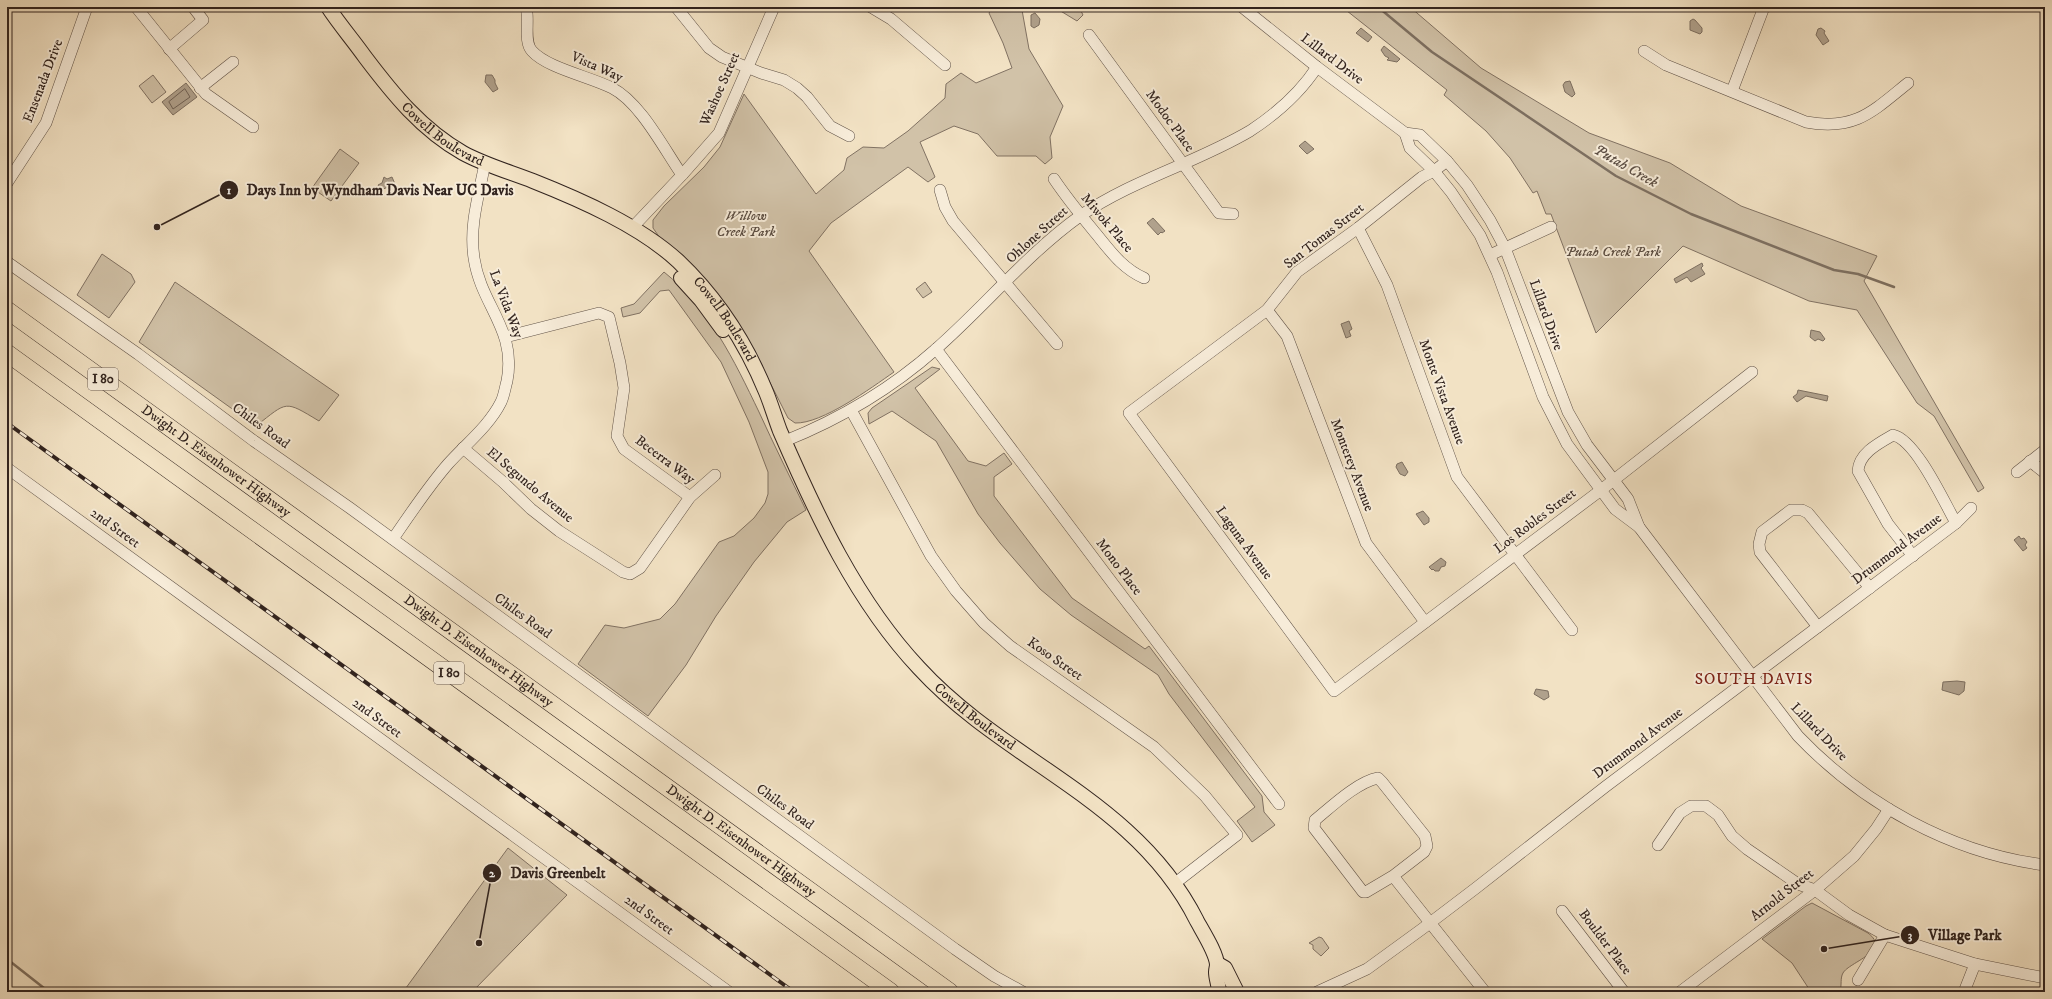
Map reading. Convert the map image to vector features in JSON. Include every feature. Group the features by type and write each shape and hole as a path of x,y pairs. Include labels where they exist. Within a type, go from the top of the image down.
{"highway":[{"name":"Dwight D. Eisenhower Highway","path":"7,310 950,992"},
{"name":"I 80","path":"7,353 890,992"}],"main road":[{"name":"Cowell Boulevard","path":"328,7 392,93 411,113 432,131 462,152 603,212 635,231 646,246 688,285 718,323 782,435 832,541 852,577 893,639 948,698 982,724 1109,814 1151,855 1174,884 1192,911 1218,964 1225,968 1237,992"},
{"name":"Cowell Boulevard","path":"1218,964 1216,972 1219,992"}],"street":[{"name":"Ensenada Drive","path":"7,183 46,123 87,7"},
{"path":"136,7 200,88 206,94 254,127"},
{"path":"169,49 203,20 193,7"},
{"name":"Vista Way","path":"526,7 528,23 527,44 532,51 558,66 613,88 626,97 637,108 682,175"},
{"path":"676,7 709,48 722,57 761,73 784,80 797,88 807,97 830,126 849,136"},
{"name":"Washoe Street","path":"635,231 719,133 774,7"},
{"path":"871,7 891,19 945,65"},
{"name":"Lillard Drive","path":"1242,7 1318,67 1406,133 1420,135 1447,161 1480,205 1505,248 1560,396 1579,432 1628,499 1639,527 1787,723 1818,757 1841,776 1889,809 1960,845 2018,862 2045,865"},
{"path":"1732,91 1764,7"},
{"name":"Modoc Place","path":"1089,34 1219,213 1233,214"},
{"path":"1644,51 1666,65 1806,122 1822,125 1850,122 1866,115 1908,83"},
{"path":"200,88 233,62"},
{"name":"Ohlone Street","path":"782,435 851,410 892,384 936,349 1037,254 1081,216 1119,194 1183,165 1244,134 1268,119 1296,94 1318,67"},
{"name":"Lillard Drive","path":"1406,133 1410,148 1434,171 1467,214 1490,255 1533,369 1558,427 1578,460 1615,509 1639,527"},
{"name":"San Tomas Street","path":"1129,413 1267,310 1298,272 1358,228 1422,177 1434,171 1447,161"},
{"name":"La Vida Way","path":"393,539 436,478 492,416 502,401 508,371 509,354 506,337 482,289 474,259 472,228 485,163"},
{"name":"Miwok Place","path":"1054,179 1081,216 1120,263 1132,273 1144,278"},
{"path":"940,190 945,207 953,221 1056,344"},
{"path":"1467,214 1480,205"},
{"path":"1490,255 1551,227"},
{"name":"Monte Vista Avenue","path":"1358,228 1387,285 1457,477 1514,555 1572,630"},
{"name":"Chiles Road","path":"7,262 138,354 254,441 393,539 949,945 994,976 1023,992"},
{"name":"Monterey Avenue","path":"1267,310 1287,336 1366,543 1425,622"},
{"name":"Becerra Way","path":"506,337 599,313 609,316 624,388 617,436 619,443 624,449 690,497"},
{"name":"Mono Place","path":"936,349 1279,804"},
{"path":"1533,369 1548,363"},
{"name":"Los Robles Street","path":"1334,691 1601,490 1752,372"},
{"name":"Koso Street","path":"851,410 931,556 956,591 984,623 1010,646 1154,747 1205,796 1237,835 1174,884"},
{"name":"Laguna Avenue","path":"1129,413 1334,691"},
{"path":"1913,556 1888,524 1858,471 1858,464 1870,450 1893,435 1904,439 1916,454 1956,524"},
{"name":"El Segundo Avenue","path":"463,448 503,482 531,509 559,530 622,572 630,574 640,568 690,497 715,475"},
{"path":"2017,472 2045,450"},
{"path":"2030,461 2045,473"},
{"name":"2nd Street","path":"7,468 729,992"},
{"name":"Drummond Avenue","path":"1317,992 1367,969 1605,787 1956,524 1971,508"},
{"path":"1818,628 1760,552 1759,544 1762,532 1791,510 1802,510 1808,513 1870,588"},
{"path":"1378,778 1425,836 1427,846 1424,852 1393,876 1366,892 1363,892 1314,828 1315,820 1340,799 1371,779 1378,778"},
{"path":"1658,845 1680,813 1692,806 1706,806 1718,815 1732,836 1747,849 1798,884 1815,890 1849,916 1885,935 1975,964 2045,978"},
{"name":"Arnold Street","path":"1680,992 1815,890 1854,856 1876,829 1889,809"},
{"path":"1393,876 1485,992"},
{"name":"Boulder Place","path":"1562,911 1624,992"},
{"path":"1858,980 1885,935"},
{"path":"1964,992 1975,964"}],"green space":[{"name":"Willow Creek Park","path":"993,7 1041,7 1022,10 1029,49 1063,106 1050,137 1052,158 1045,164 1036,156 997,156 978,134 954,126 920,142 935,177 928,182 908,167 831,223 809,251 894,372 832,412 806,422 795,423 788,418 754,351 674,250 660,238 653,228 653,220 664,206 704,167 720,147 744,94 816,194 844,170 847,158 863,147 884,148 908,131 945,98 946,84 961,73 976,83 1012,68 1003,43 989,13"},
{"path":"1054,7 1079,7 1083,15 1077,21"},
{"name":"Putah Creek Park","path":"1342,7 1410,7 1481,68 1589,133 1670,163 1741,206 1877,256 1864,281 1984,488 1978,492 1934,416 1917,403 1857,310 1809,301 1683,246 1596,333 1551,214 1546,214 1537,191 1533,193 1510,158 1486,131 1444,95 1447,90"},
{"path":"153,75 166,92 152,103 139,86"},
{"path":"340,149 359,163 331,201 312,188"},
{"path":"102,254 131,274 135,282 109,318 77,295"},
{"path":"664,272 680,286 707,318 730,354 806,510 787,522 754,562 716,616 686,665 648,716 578,664 605,625 624,628 660,619 675,604 719,542 734,536 754,518 765,503 768,494 768,472 749,422 721,362 669,290 660,291 640,313 623,317 621,308 634,304"},
{"path":"175,282 339,395 319,421 299,409 286,406 274,412 256,426 139,342"},
{"path":"925,282 932,292 923,298 916,289"},
{"path":"932,367 940,369 915,388 968,461 986,466 1004,453 1012,464 994,477 994,496 1072,598 1145,649 1149,646 1262,796 1264,812 1275,825 1252,842 1237,821 1255,807 1169,694 1158,675 1071,615 1040,589 1000,543 978,514 936,441 892,411 869,424 868,413 872,408"},
{"path":"508,848 567,895 472,992 403,992"},
{"path":"1812,903 1868,933 1874,939 1875,945 1872,951 1843,973 1840,991 1842,992 1811,992 1792,963 1762,939"},
{"path":"1319,937 1322,938 1329,948 1321,956 1313,949 1313,945 1309,943"}],"water":[{"path":"1035,13 1040,19 1039,25 1034,28 1031,26 1031,15"},
{"path":"1693,19 1702,28 1702,32 1700,34 1690,30 1690,21"},
{"path":"1361,28 1372,37 1368,42 1356,33"},
{"path":"1821,28 1825,31 1824,33 1829,41 1823,45 1816,35 1818,29"},
{"path":"1384,46 1400,59 1397,62 1387,60 1389,58 1385,56 1381,50"},
{"path":"486,75 492,75 498,89 493,92 485,82"},
{"path":"1570,81 1575,94 1572,97 1565,92 1563,85 1565,82"},
{"path":"186,83 197,97 173,115 162,102"},
{"path":"1305,141 1314,149 1307,154 1299,146"},
{"path":"384,177 387,179 392,177 395,184 381,190 378,185 382,183"},
{"path":"1153,218 1165,231 1158,235 1147,223"},
{"path":"1702,263 1703,266 1701,268 1705,274 1691,282 1687,277 1676,283 1674,279"},
{"path":"1349,321 1352,329 1349,331 1351,336 1346,338 1341,324"},
{"path":"1811,330 1820,332 1825,339 1823,341 1818,339 1815,341 1810,337"},
{"path":"1798,390 1828,396 1827,401 1806,396 1797,402 1793,397 1797,394"},
{"path":"1402,462 1408,472 1405,476 1400,474 1396,467 1397,464"},
{"path":"1423,511 1429,518 1429,522 1424,525 1416,514"},
{"path":"2019,536 2021,539 2024,538 2027,542 2025,545 2027,548 2023,551 2014,540"},
{"path":"1441,558 1446,562 1445,566 1441,567 1439,571 1432,570 1429,567"},
{"path":"1943,682 1965,682 1964,691 1959,695 1942,690"},
{"path":"1536,689 1548,691 1549,697 1544,700 1534,694"}],"waterway":[{"name":"Putah Creek","path":"1378,7 1432,52 1616,176 1691,214 1834,270 1858,274 1894,287"},
{"path":"7,959 49,992"}],"railway":[{"path":"7,423 794,992"}],"place":[{"name":"Days Inn by Wyndham Davis Near UC Davis","path":"157,227"},
{"name":"Davis Greenbelt","path":"479,943"},
{"name":"Village Park","path":"1824,949"}],"district":[{"name":"SOUTH DAVIS","path":"1754,679"}]}
